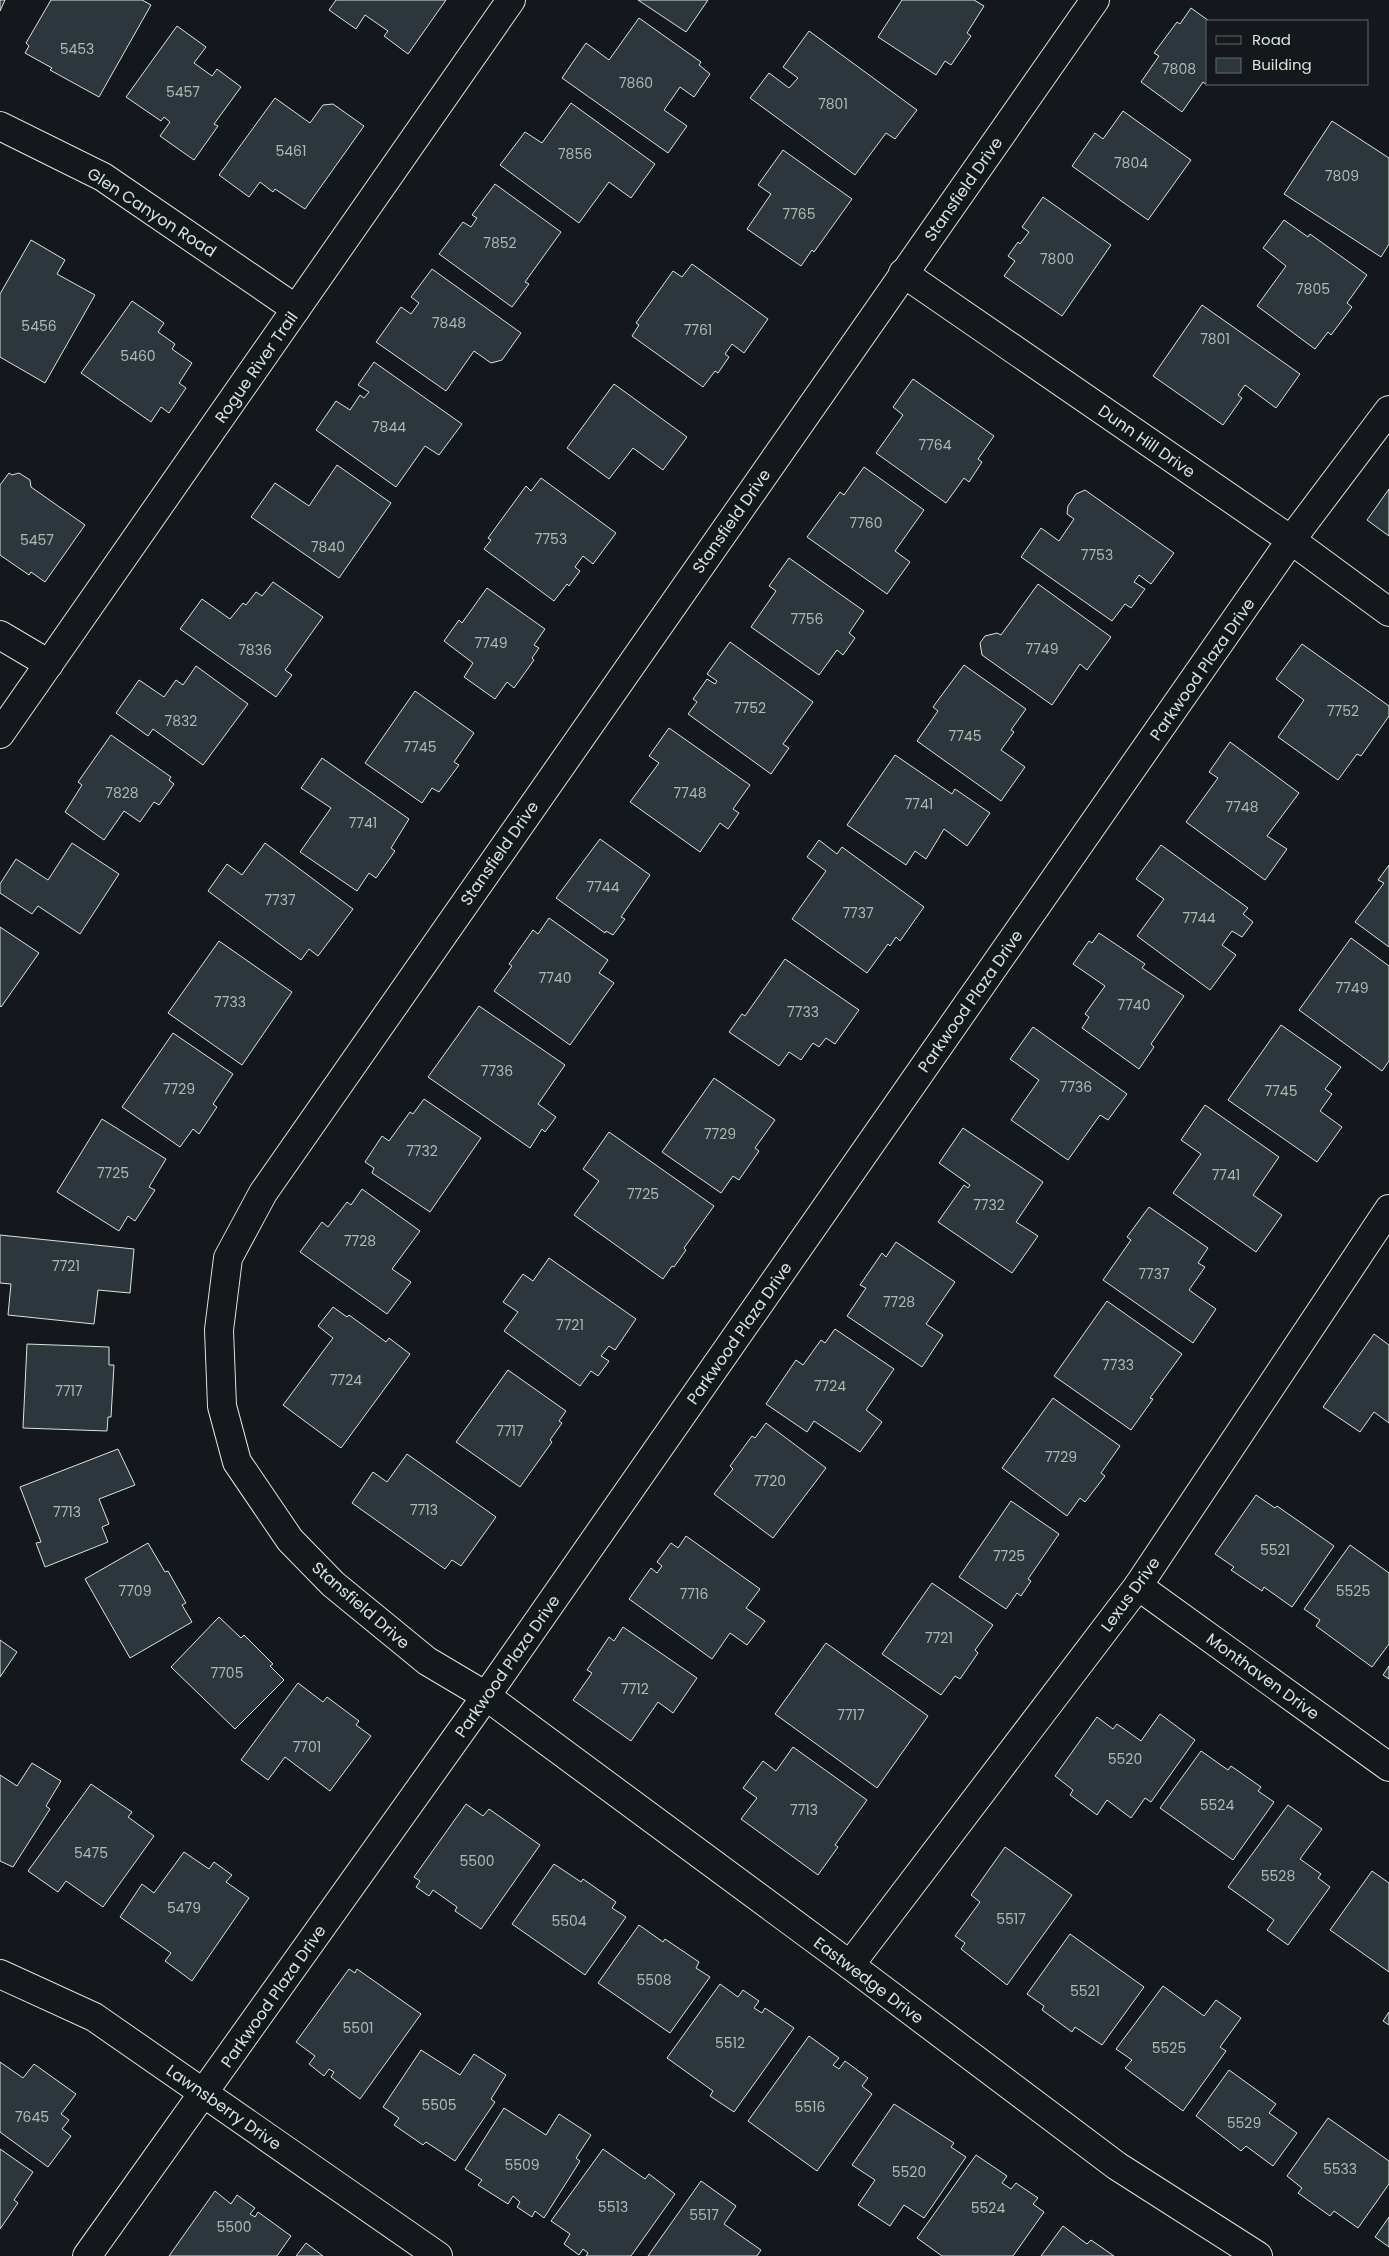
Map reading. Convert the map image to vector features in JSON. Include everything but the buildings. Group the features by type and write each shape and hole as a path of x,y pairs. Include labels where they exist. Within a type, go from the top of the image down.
{"street":[{"name":"Rogue River Trail","path":"0,734 511,0"},
{"name":"Stansfield Drive","path":"486,1696 427,1661 332,1584 290,1540 237,1462 222,1406 219,1330 228,1258 263,1193 1095,0"},
{"name":"Glen Canyon Road","path":"0,126 103,177 296,309"},
{"name":"Dunn Hill Drive","path":"904,273 1291,540 1389,612"},
{"name":"Parkwood Plaza Drive","path":"87,2256 486,1696 1291,540 1389,410"},
{"path":"0,635 49,664"},
{"name":"Lexus Drive","path":"850,1965 1138,1586 1389,1208"},
{"name":"Monthaven Drive","path":"1138,1586 1389,1767"},
{"name":"Eastwedge Drive","path":"486,1696 850,1965 1117,2166 1258,2256"},
{"name":"Lawnsberry Drive","path":"0,1974 94,2017 438,2256"}]}
